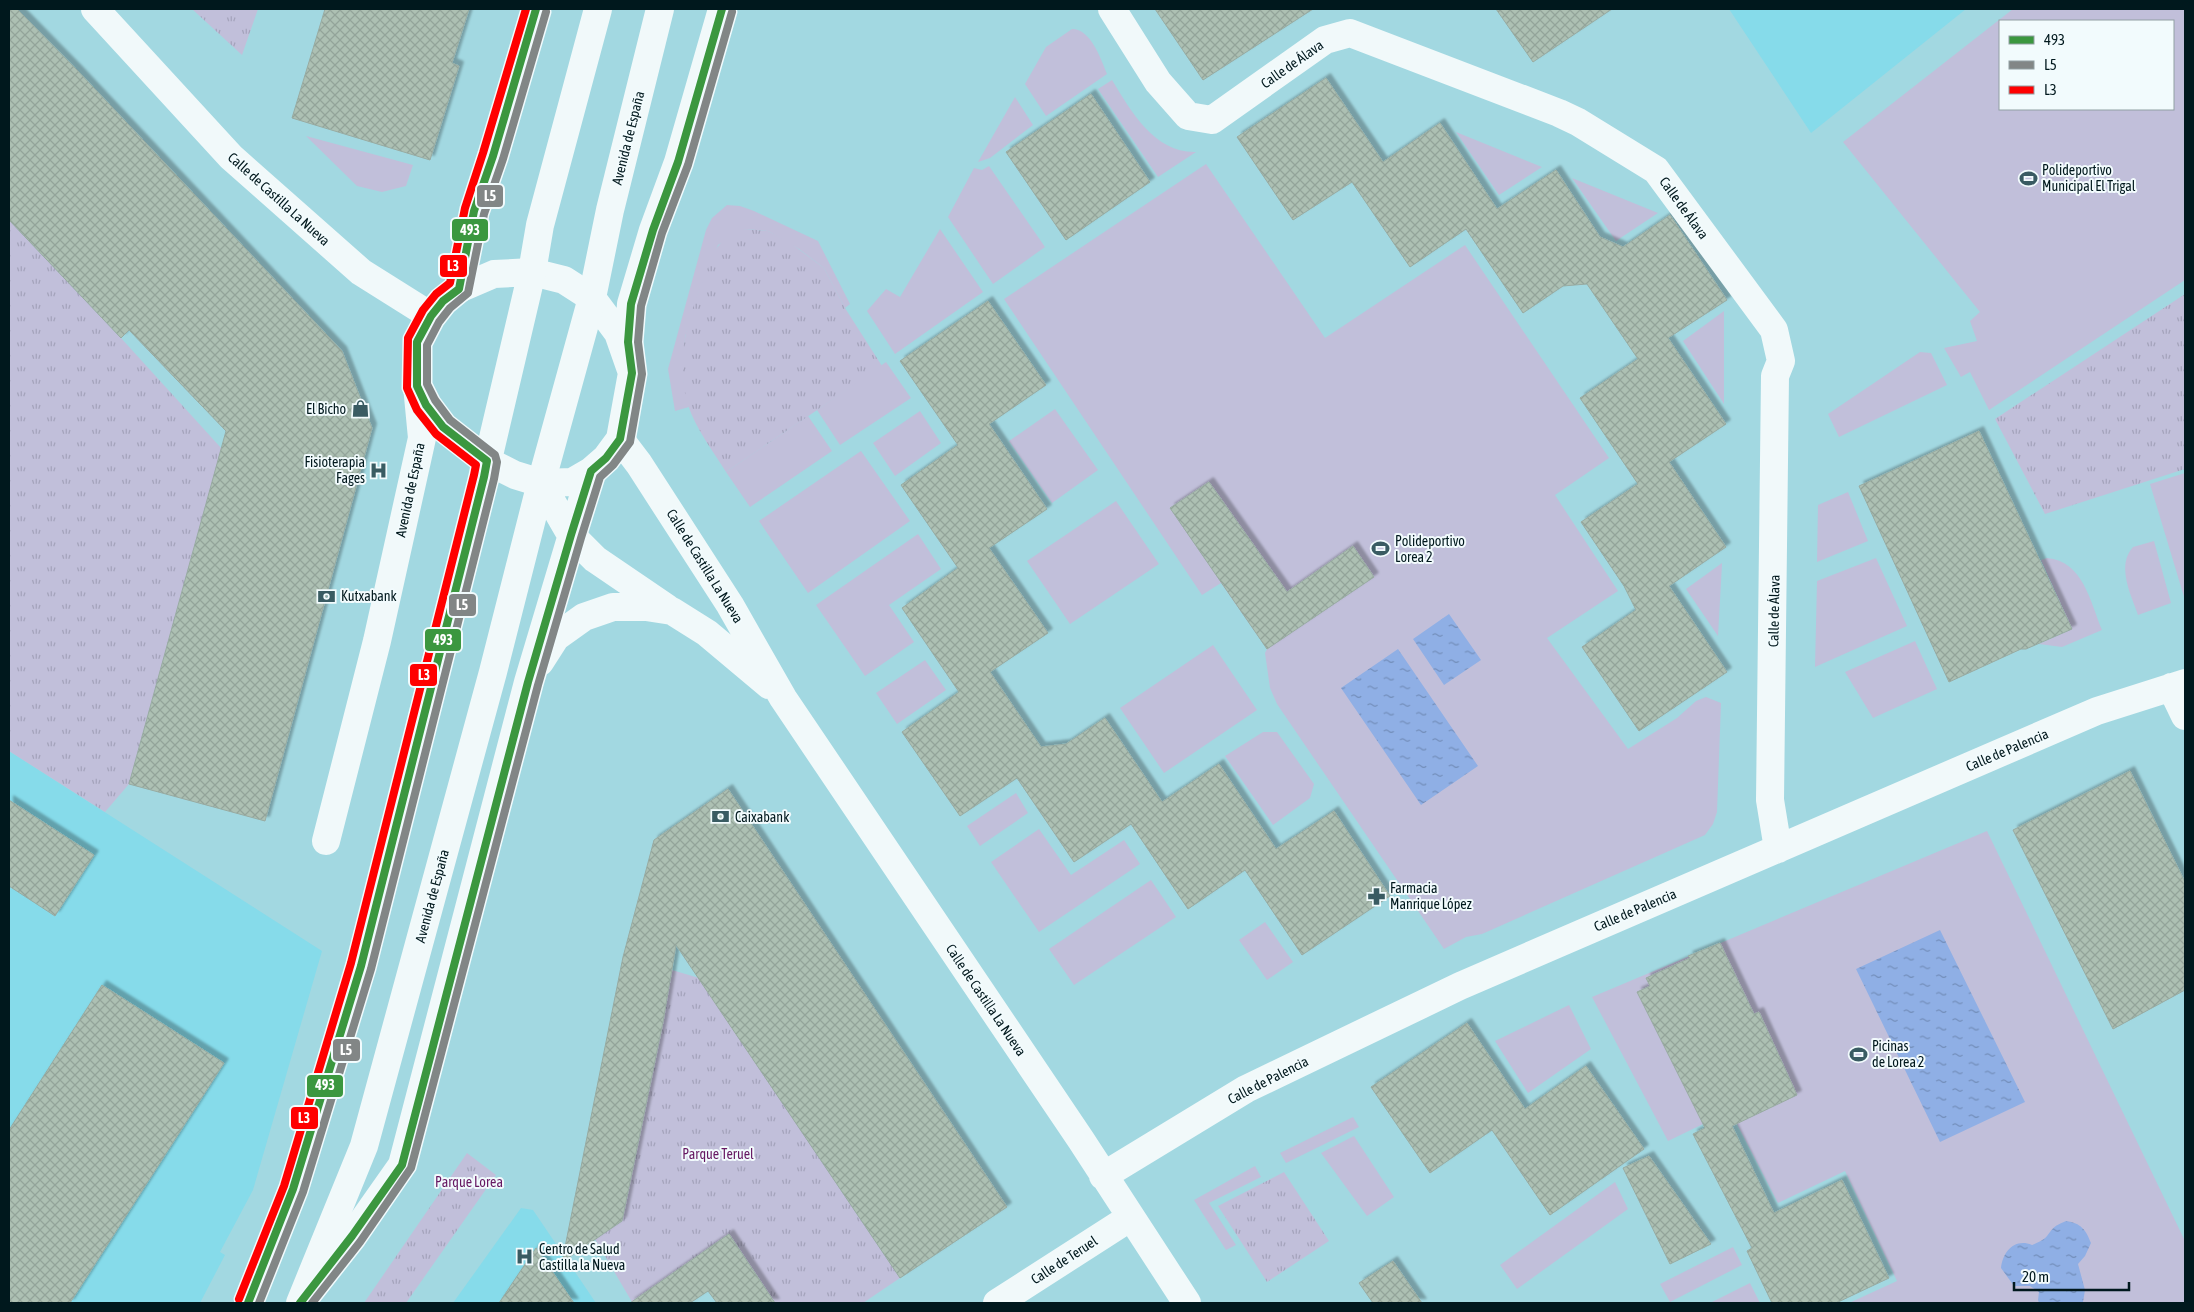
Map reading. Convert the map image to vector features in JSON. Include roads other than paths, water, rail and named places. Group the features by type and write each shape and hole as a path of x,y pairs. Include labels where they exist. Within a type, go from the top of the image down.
{"street":[{"name":"Calle de Castilla La Nueva","path":"95,9 231,157 361,272 431,316"},
{"path":"459,289 474,211 493,156 536,9"},
{"path":"248,1303 293,1189 361,966 438,657 462,570 532,272 540,225 598,9"},
{"name":"Avenida de España","path":"300,1302 364,1146 493,672 541,484 592,298 610,210 660,9"},
{"name":"Avenida de España","path":"417,386 426,405 443,427 487,461 515,475 541,484 572,482 591,472 606,458 620,439 632,374 628,342 631,304 653,230 678,162 722,9"},
{"name":"Calle de Álava","path":"1112,9 1158,82 1188,116 1212,120 1325,40 1350,33 1566,116 1656,170 1774,330 1781,361 1776,376 1770,800 1778,849"},
{"name":"Avenida de España","path":"431,316 443,301 459,289 494,274 532,272 564,280 592,298 618,332 632,374"},
{"path":"417,386 416,342 431,316"},
{"name":"Avenida de España","path":"326,841 377,641 422,438 417,386"},
{"name":"Calle de Castilla La Nueva","path":"620,439 639,464 730,605 783,698 1081,1140 1187,1303"},
{"name":"Avenida de España","path":"300,1302 352,1236 402,1165 528,682 591,472"},
{"name":"Calle de Castilla La Nueva","path":"541,484 571,535 595,559 707,633 783,698"},
{"name":"Calle de Castilla La Nueva","path":"528,682 556,637 584,617 613,607 646,607 672,611"},
{"path":"2178,685 2185,716"},
{"name":"Calle de Palencia","path":"1103,1176 1246,1090 1460,986 2097,711 2178,685"},
{"name":"Calle de Teruel","path":"997,1303 1131,1217"}],"water":[{"path":"1449,614 1481,660 1444,685 1413,639"},
{"path":"1398,649 1478,766 1421,805 1341,688"},
{"path":"1940,930 2025,1102 1940,1142 1856,969"},
{"path":"2066,1221 2076,1223 2082,1228 2091,1243 2085,1256 2078,1264 2085,1290 2083,1302 2039,1303 2039,1292 2030,1286 2014,1286 2001,1268 2002,1262 2007,1251 2015,1245 2026,1243 2032,1245 2046,1237 2059,1224"}],"place":[{"name":"Polideportivo Municipal El Trigal","path":"2028,178"},
{"name":"El Bicho","path":"360,409"},
{"name":"Fisioterapia Fages","path":"379,470"},
{"name":"Polideportivo Lorea 2","path":"1381,549"},
{"name":"Kutxabank","path":"327,596"},
{"name":"Caixabank","path":"721,817"},
{"name":"Farmacia Manrique López","path":"1376,896"},
{"name":"Picinas de Lorea 2","path":"1858,1054"},
{"name":"Centro de Salud Castilla la Nueva","path":"525,1257"}],"park label":[{"name":"Parque Teruel","path":"718,1154"},
{"name":"Parque Lorea","path":"469,1182"}]}
